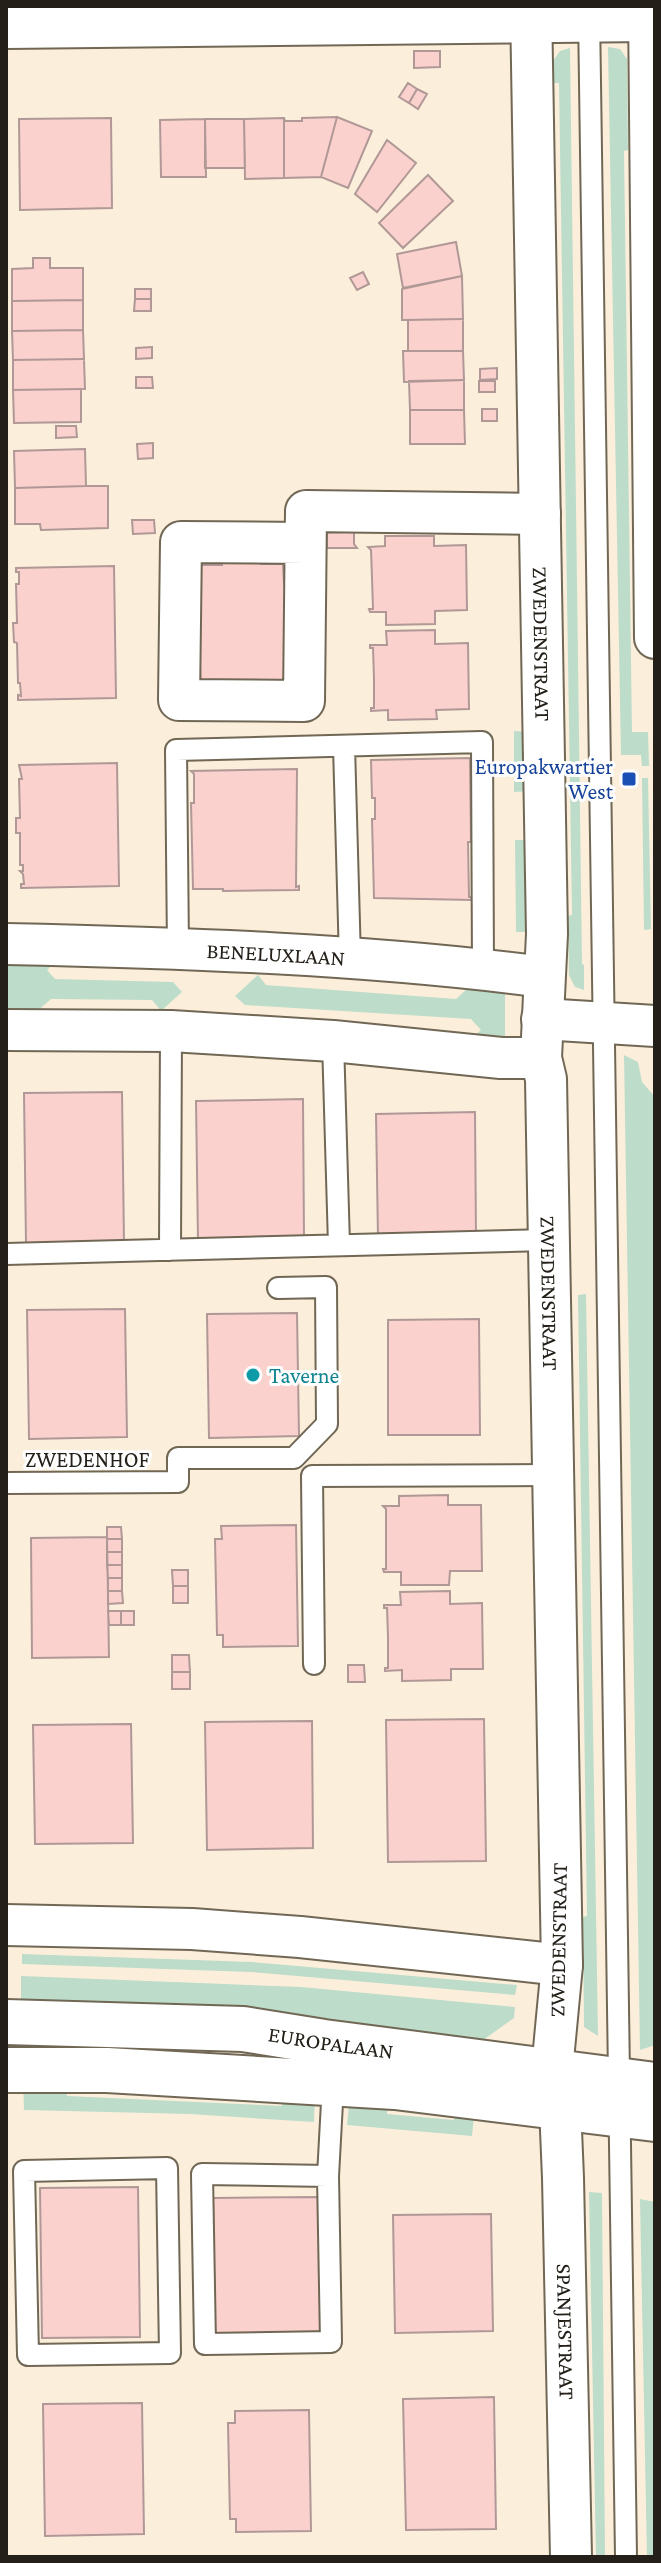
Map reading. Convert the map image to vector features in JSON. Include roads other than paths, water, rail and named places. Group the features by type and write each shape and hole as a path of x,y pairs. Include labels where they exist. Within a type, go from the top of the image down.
{"street":[{"name":"ZWEDENSTRAAT","path":"531,14 547,934 541,1058 546,1079 562,1965 556,2088"},
{"path":"6,28 137,16 649,14 653,94 655,638"},
{"path":"305,543 181,542 179,700 304,701 306,511 540,514"},
{"name":"BENELUXLAAN","path":"6,944 178,948 483,968 544,977"},
{"path":"542,1019 655,1026"},
{"path":"6,1030 171,1031 333,1041 501,1058 541,1058"},
{"path":"6,1925 208,1930 562,1965"},
{"name":"EUROPALAAN","path":"6,2022 243,2029 338,2044 556,2088 637,2099"},
{"name":"EUROPALAAN","path":"6,2070 107,2070 395,2087 556,2088"},
{"name":"SPANJESTRAAT","path":"556,2088 571,2557"}],"lane":[{"path":"589,13 603,1021 637,2099 626,2557"},
{"path":"178,948 176,750 482,742 483,968"},
{"path":"344,746 350,959"},
{"path":"170,1250 171,1031"},
{"path":"333,1041 339,1245"},
{"path":"6,1254 548,1240"},
{"name":"ZWEDENHOF","path":"6,1483 178,1482 178,1458 294,1458 327,1424 326,1287 278,1288"},
{"path":"314,1664 312,1476 552,1475"},
{"path":"328,2176 202,2174 205,2344 331,2342 328,2176 333,2084"},
{"path":"167,2168 170,2353 28,2355 27,2321 24,2171 167,2168"},
{"path":"6,2322 27,2321"}],"place":[{"name":"Europakwartier West","path":"629,779"},
{"name":"Taverne","path":"253,1375"}]}
